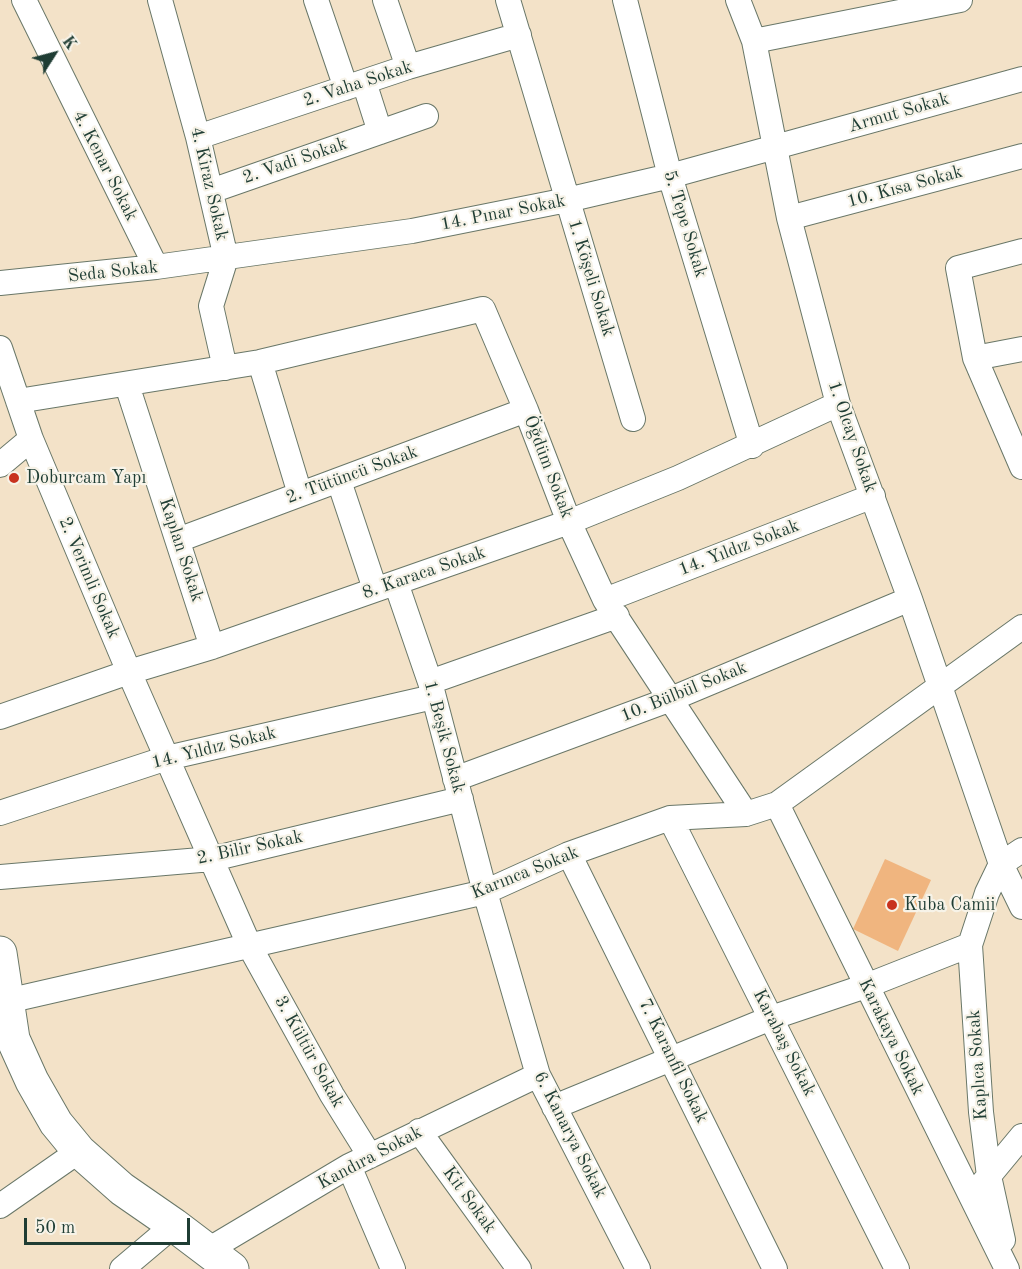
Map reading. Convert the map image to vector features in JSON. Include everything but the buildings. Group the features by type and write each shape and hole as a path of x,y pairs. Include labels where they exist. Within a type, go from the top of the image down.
{"main road":[{"path":"0,953 7,1001 7,1044 56,1123 79,1151 122,1189 220,1260"}],"street":[{"name":"4. Kenar Sokak","path":"24,0 156,267"},
{"name":"4. Kiraz Sokak","path":"160,0 198,137 226,258 211,306 225,368"},
{"path":"316,0 355,85 380,132"},
{"path":"385,0 408,67"},
{"name":"1. Köşeli Sokak","path":"508,0 633,418"},
{"name":"5. Tepe Sokak","path":"625,0 670,176 752,446"},
{"name":"1. Olcay Sokak","path":"738,0 754,41 789,219 838,404 910,599 1000,864 1022,907"},
{"path":"754,41 960,0"},
{"name":"2. Vaha Sokak","path":"198,137 408,67 519,35"},
{"name":"Armut Sokak","path":"776,148 1022,79"},
{"name":"2. Vadi Sokak","path":"211,191 426,116"},
{"name":"14. Pınar Sokak","path":"226,258 412,231 567,200 776,148"},
{"name":"10. Kısa Sokak","path":"789,219 1022,156"},
{"path":"1022,251 958,268 975,358 1016,439 1022,466"},
{"name":"Seda Sokak","path":"0,283 226,258"},
{"name":"Öğdüm Sokak","path":"18,401 260,362 483,309 526,410 569,522 611,608 746,814"},
{"name":"2. Verimli Sokak","path":"0,348 32,440 129,672"},
{"path":"975,358 1022,348"},
{"path":"260,362 300,494"},
{"name":"Kaplan Sokak","path":"127,385 212,647"},
{"name":"8. Karaca Sokak","path":"0,717 129,672 212,647 569,522 752,446 838,404"},
{"name":"2. Tütüncü Sokak","path":"178,540 526,410"},
{"path":"0,465 32,440"},
{"name":"1. Beşik Sokak","path":"339,481 431,690 485,892"},
{"name":"14. Yıldız Sokak","path":"0,813 166,758 431,690 611,608 873,496"},
{"name":"10. Bülbül Sokak","path":"458,789 910,599"},
{"name":"Karınca Sokak","path":"7,1001 485,892 569,854 670,818 746,814 777,804 1022,627"},
{"path":"129,672 250,947"},
{"name":"2. Bilir Sokak","path":"0,877 212,860 458,789"},
{"name":"Karakaya Sokak","path":"777,804 1008,1269"},
{"name":"Karabaş Sokak","path":"670,818 897,1269"},
{"path":"1000,864 1022,850"},
{"name":"7. Karanfil Sokak","path":"569,854 775,1269"},
{"name":"Kaplıca Sokak","path":"1000,864 987,893 970,945 981,1113 989,1176 1008,1269"},
{"name":"6. Kanarya Sokak","path":"485,892 538,1075 639,1269"},
{"path":"554,1107 771,1018 866,986 970,945"},
{"name":"3. Kültür Sokak","path":"250,947 332,1095 360,1161 393,1269"},
{"name":"Kandıra Sokak","path":"220,1260 360,1161 538,1075"},
{"name":"Kit Sokak","path":"419,1131 519,1269"},
{"path":"971,1196 1022,1136"},
{"path":"0,1206 79,1151"},
{"path":"122,1269 174,1225"}],"place":[{"name":"Doburcam Yapı","path":"14,478"},
{"name":"Kuba Camii","path":"892,905"}]}
